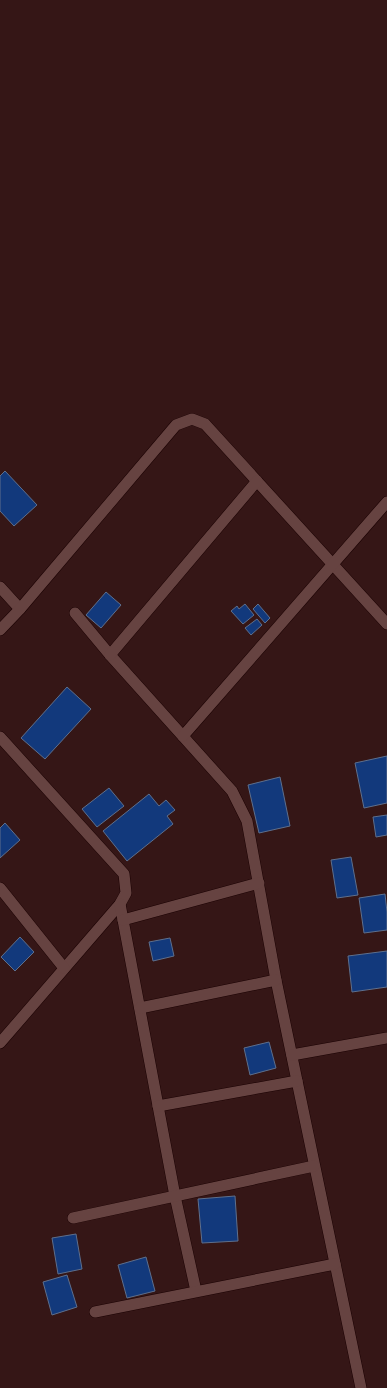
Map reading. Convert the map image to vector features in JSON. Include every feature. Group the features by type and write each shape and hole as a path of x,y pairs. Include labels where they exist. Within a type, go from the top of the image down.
{"street":[{"path":"0,630 20,609 176,425 192,419 205,424 387,624"},
{"path":"110,655 257,481"},
{"path":"183,736 387,502"},
{"path":"0,587 20,609"},
{"path":"75,613 110,655 232,791 247,822 276,980 361,1388"},
{"path":"0,737 124,874 126,893 120,904 1,1039"},
{"path":"123,920 258,884"},
{"path":"0,888 64,968"},
{"path":"120,904 175,1196 196,1291"},
{"path":"140,1008 276,980"},
{"path":"292,1055 387,1038"},
{"path":"158,1106 297,1081"},
{"path":"73,1218 314,1166"},
{"path":"95,1312 335,1264"}],"building":[{"path":"5,471 37,505 14,526 0,511 0,476"},
{"path":"106,592 121,605 101,628 86,615"},
{"path":"245,604 254,615 243,624 231,611 237,606 239,609"},
{"path":"258,604 270,618 265,623 253,609"},
{"path":"257,619 262,625 251,635 245,628"},
{"path":"67,687 91,709 45,759 21,738"},
{"path":"387,756 387,803 364,808 355,763"},
{"path":"280,777 290,826 259,833 248,785"},
{"path":"109,788 124,806 97,827 82,809"},
{"path":"149,794 159,806 166,800 175,810 167,816 173,824 127,861 103,831"},
{"path":"387,815 387,835 376,837 373,817"},
{"path":"5,823 20,840 0,858 0,828"},
{"path":"351,857 358,895 337,898 331,860"},
{"path":"385,894 387,930 364,933 359,898"},
{"path":"20,937 34,952 15,971 1,957"},
{"path":"170,938 174,956 153,961 149,942"},
{"path":"387,951 387,987 352,992 348,956"},
{"path":"269,1042 276,1068 250,1075 244,1048"},
{"path":"235,1196 238,1241 202,1243 198,1199"},
{"path":"76,1234 82,1269 58,1274 52,1238"},
{"path":"146,1257 155,1291 127,1298 118,1265"},
{"path":"67,1275 77,1307 52,1315 43,1282"}]}
